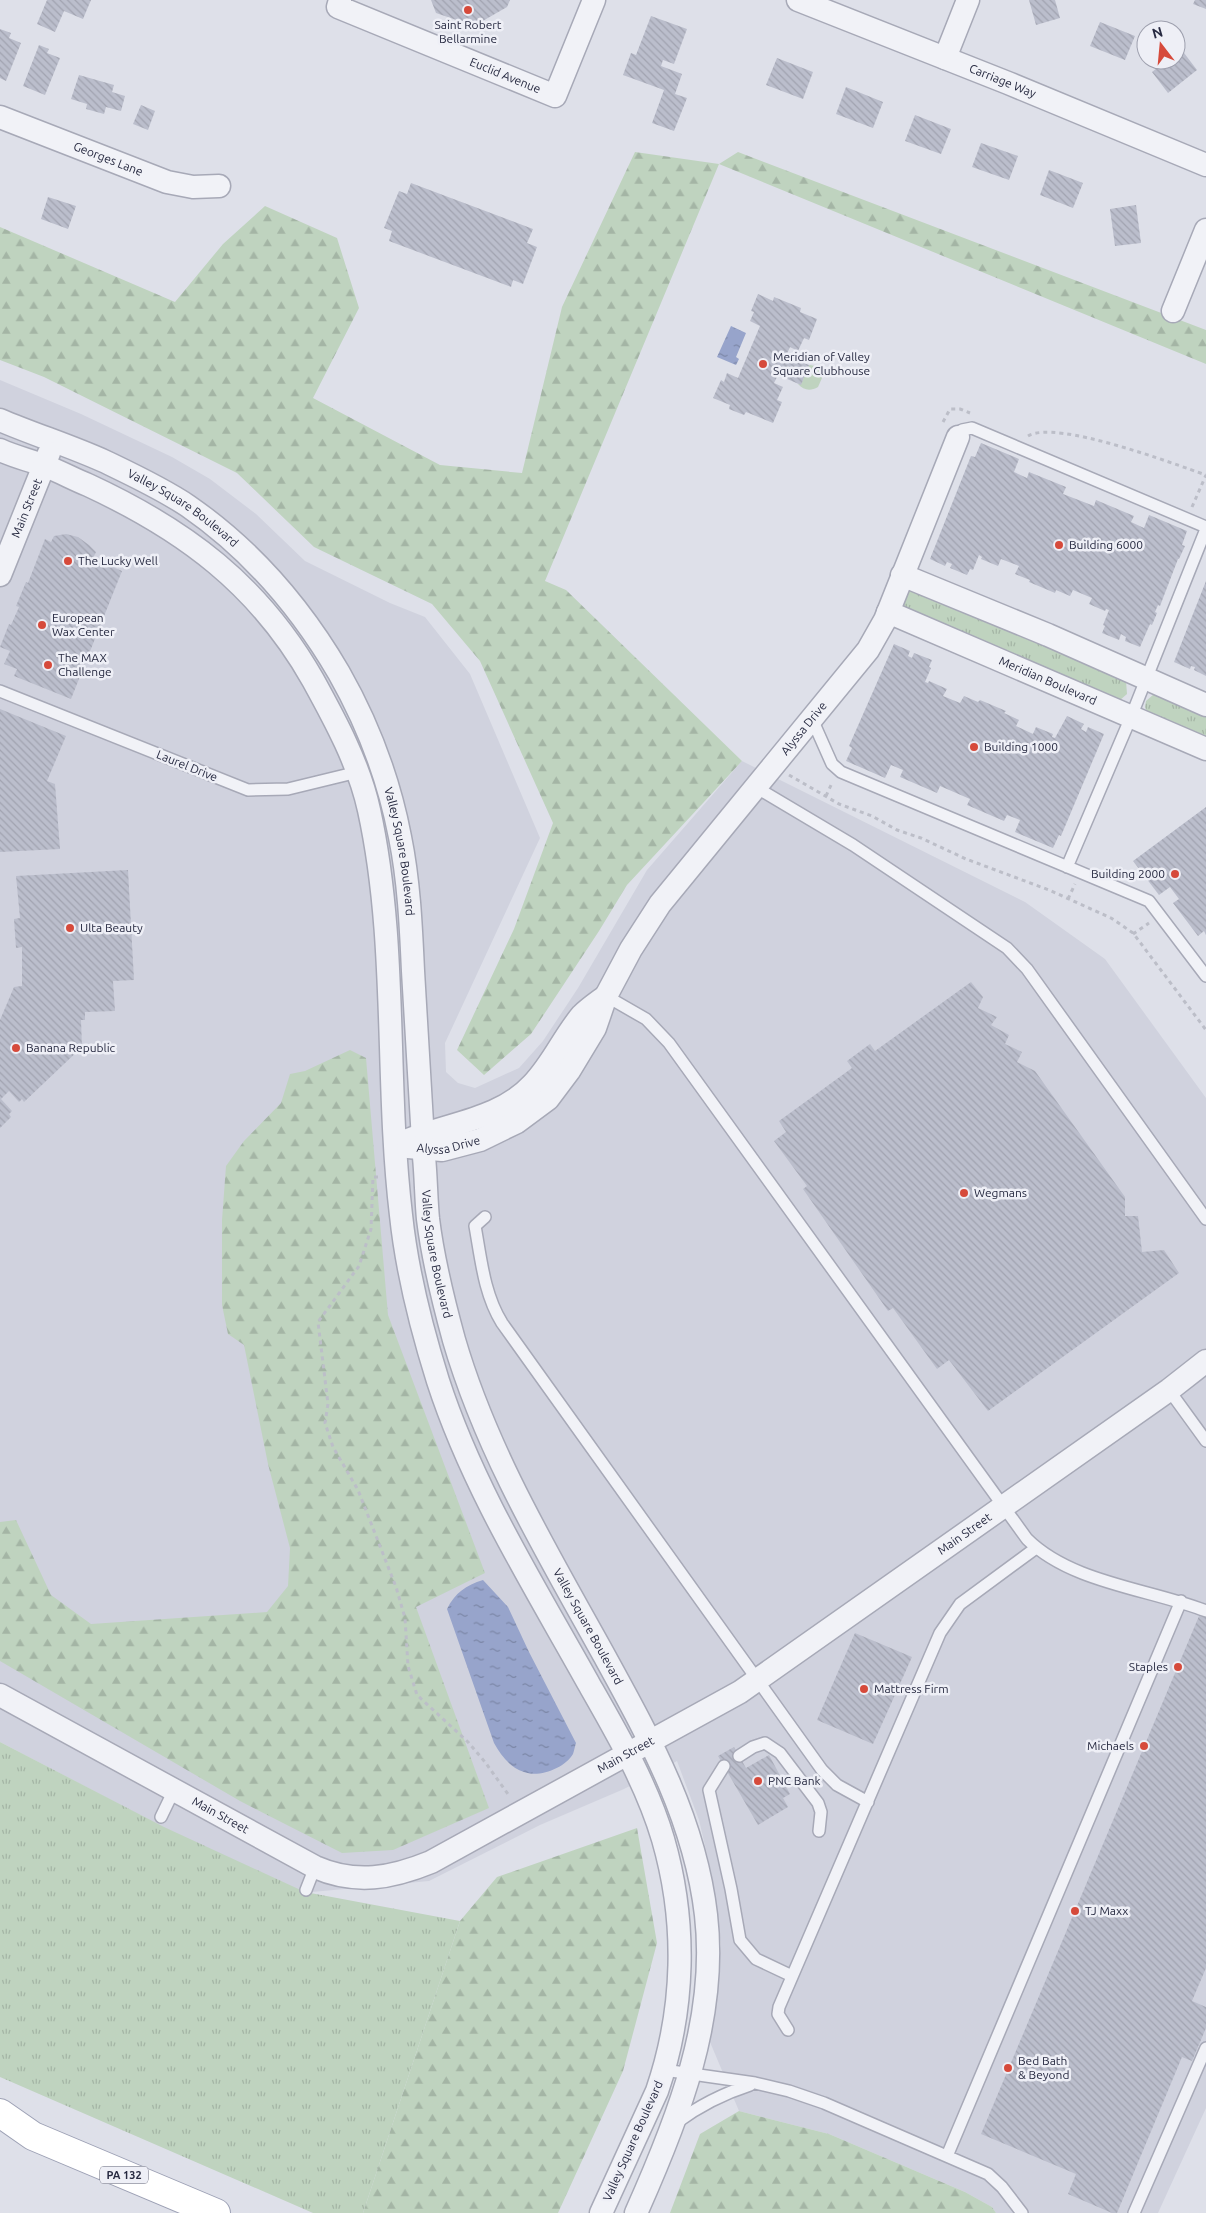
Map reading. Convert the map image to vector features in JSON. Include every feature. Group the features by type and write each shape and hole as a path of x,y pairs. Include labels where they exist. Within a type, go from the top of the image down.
{"main road":[{"name":"PA 132","path":"0,2112 33,2136 216,2213"},
{"name":"PA 132","path":"0,2132 33,2136"}],"street":[{"name":"Euclid Avenue","path":"340,0 338,6 555,96 594,0"},
{"name":"Carriage Way","path":"798,0 1206,165"},
{"path":"945,58 968,0"},
{"name":"Georges Lane","path":"0,117 167,182 193,187 219,186"},
{"path":"1173,311 1206,230"},
{"name":"Valley Square Boulevard","path":"0,420 101,460 184,504 212,525 264,571 283,592 336,667 366,726 381,766 394,812 405,866 412,939 428,1214 437,1276 455,1344 488,1436 519,1501 665,1770 685,1820 706,1911 707,1980 703,2016 690,2075 667,2144 636,2213"},
{"name":"Alyssa Drive","path":"396,1145 423,1142 442,1150 480,1140 517,1122 548,1099 569,1071 595,1028 606,996 631,949 660,904 732,815 757,788 868,650 888,612 902,575 950,429"},
{"name":"Main Street","path":"0,574 54,442"},
{"name":"Valley Square Boulevard","path":"0,450 44,465 144,513 186,539 221,565 254,598 310,675 345,743 357,773 369,810 385,929 400,1211 414,1299 450,1413 491,1504 640,1779 662,1836 678,1908 679,1981 675,2020 664,2070 657,2091 601,2213"},
{"path":"902,575 1206,705"},
{"name":"Meridian Boulevard","path":"888,612 1206,749"},
{"name":"Main Street","path":"0,1695 316,1867 342,1876 362,1878 406,1873 431,1862 740,1692 1170,1390 1206,1361"}],"lane":[{"path":"950,429 962,430 972,428 1206,528 1131,717 1067,867"},
{"name":"Laurel Drive","path":"0,691 248,790 288,789 381,766"},
{"path":"812,719 832,764 841,772 1149,901 1206,976"},
{"path":"757,788 853,844 1007,948 1027,969 1206,1219"},
{"path":"606,996 646,1019 669,1043 1003,1506 1036,1548 1051,1558 1112,1583 1182,1601 1206,1611"},
{"path":"485,1217 475,1226 487,1290 496,1313 828,1778 868,1802"},
{"path":"1170,1390 1206,1441"},
{"path":"788,2030 778,2014 779,2007 940,1633 960,1604 1036,1548"},
{"path":"947,2156 1182,1601"},
{"path":"739,1756 753,1747 765,1743 780,1753 818,1803 821,1812 819,1831"},
{"path":"724,1766 709,1790 740,1940 756,1958 792,1976"},
{"path":"161,1817 174,1790"},
{"path":"306,1890 316,1867"},
{"path":"1134,2213 1206,2048"},
{"path":"664,2070 755,2083 789,2091 824,2103 988,2174 1002,2186 1022,2213"},
{"path":"673,2126 697,2107 721,2095 755,2083"}],"path":[{"path":"950,429 947,411 953,408 976,416"},
{"path":"1024,437 1036,432 1044,432 1092,440 1147,454 1206,475 1187,519"},
{"path":"789,775 839,804 872,816 897,830 913,834 966,860 1040,887 1118,922 1133,933 1206,1030"},
{"path":"384,1176 373,1177 371,1229 359,1266 318,1322 328,1404 325,1423 333,1447 358,1490 396,1587 405,1618 408,1666 417,1695 468,1742 485,1762 519,1814"}],"shaded area":[{"path":"0,380 81,414 172,457 210,479 256,514 305,561 390,603 425,617 470,674 540,838 445,1043 446,1072 458,1083 475,1088 519,1068 543,1041 578,988 647,870 742,761 1025,902 1105,959 1206,1098 1206,2108 1158,2213 996,2213 992,2207 965,2192 829,2134 739,2111 710,2042 721,1945 711,1871 699,1820 677,1761 624,1789 540,1825 429,1881 291,1894 0,1742"}],"green space":[{"path":"635,152 719,164 545,581 566,590 742,761 627,885 531,1034 484,1075 457,1050 514,929 553,823 480,661 432,604 314,547 237,473 44,377 0,360 0,227 175,302 223,244 265,206 337,238 359,308 313,398 440,465 522,473 562,307"},
{"path":"738,152 1206,330 1206,364 719,164"},
{"path":"808,365 818,368 822,378 818,387 810,390 798,384 801,384"},
{"path":"911,591 926,594 1126,681 1127,694 1119,701 902,608 903,596"},
{"path":"1154,694 1206,713 1206,740 1147,713 1146,701"},
{"path":"350,1050 366,1058 388,1315 485,1573 416,1607 489,1808 393,1850 342,1853 240,1801 0,1661 0,1522 16,1520 51,1595 91,1624 267,1612 288,1586 290,1548 268,1464 244,1345 228,1334 222,1305 222,1220 226,1166 244,1141 281,1103 290,1074 305,1071"},
{"path":"0,1742 164,1827 305,1892 460,1921 363,2213 313,2213 0,2077"},
{"path":"637,1828 657,1943 623,2071 558,2213 363,2213 460,1921 497,1877"},
{"path":"739,2111 829,2134 965,2192 992,2207 996,2213 670,2213 700,2134"}],"water":[{"path":"731,326 746,333 736,357 739,359 736,365 717,357"},
{"path":"483,1580 508,1607 576,1743 573,1754 569,1759 551,1771 530,1774 519,1770 506,1760 494,1743 447,1609 462,1590 471,1584"}],"building":[{"path":"47,0 91,0 83,19 64,11 55,32 37,24"},
{"name":"Saint Robert Bellarmine","path":"431,0 510,0 507,7 474,26 436,13"},
{"path":"1029,0 1055,0 1060,18 1036,25"},
{"path":"1195,0 1206,0 1206,9 1193,4"},
{"path":"651,16 687,29 674,64 663,60 661,66 682,74 675,94 687,98 674,131 652,123 664,90 623,75 631,53 636,55"},
{"path":"1100,22 1135,36 1125,60 1090,46"},
{"path":"0,29 11,33 9,38 21,43 6,81 0,78"},
{"path":"39,45 49,49 47,53 60,58 45,95 23,86"},
{"path":"1186,56 1197,70 1168,93 1152,72 1154,70 1186,70"},
{"path":"777,58 813,72 803,99 766,85"},
{"path":"79,75 114,85 112,92 125,96 121,111 106,107 104,114 86,109 87,104 71,99"},
{"path":"846,87 883,102 873,128 836,114"},
{"path":"141,105 155,111 148,130 133,124"},
{"path":"915,115 951,129 941,154 905,141"},
{"path":"981,143 1018,156 1009,180 972,167"},
{"path":"1049,170 1083,183 1073,208 1040,195"},
{"path":"411,183 533,229 527,243 537,247 523,284 513,280 511,287 389,241 392,231 384,228 399,191 407,194"},
{"path":"48,197 76,206 68,229 41,219"},
{"path":"1136,205 1141,243 1115,246 1110,209"},
{"name":"Meridian of Valley Square Clubhouse","path":"758,294 773,301 774,297 801,308 800,312 817,319 809,340 804,338 798,351 790,347 786,356 809,365 801,385 778,375 774,383 783,387 777,400 782,402 773,423 746,412 744,415 729,409 730,405 713,398 721,380 724,382 727,373 738,378 760,326 750,321 754,312 751,311"},
{"name":"Building 6000","path":"981,443 1019,459 1014,472 1027,478 1029,472 1066,487 1063,494 1094,506 1096,500 1134,516 1131,522 1144,528 1149,515 1187,531 1182,545 1185,546 1160,606 1158,605 1155,612 1157,613 1152,625 1150,624 1140,647 1125,641 1126,637 1121,634 1119,640 1102,633 1109,610 1106,609 1105,611 1089,604 1092,598 1073,590 1070,596 1056,590 1055,593 1029,582 1030,580 1015,574 1019,566 1001,559 998,566 981,559 982,557 979,555 973,570 970,569 967,575 950,568 952,564 947,562 945,566 930,559 971,456 975,457"},
{"path":"66,534 78,537 89,545 96,552 94,556 96,560 122,571 71,699 14,676 17,669 4,664 10,651 0,647 9,624 11,625 19,607 16,606 26,582 28,583 45,539 51,542 54,536"},
{"path":"1206,581 1206,676 1194,670 1195,667 1191,666 1190,669 1174,662"},
{"name":"Building 1000","path":"894,644 910,651 908,656 912,658 914,653 932,660 925,682 928,683 929,681 947,689 943,696 960,703 964,696 978,702 980,700 1006,711 1004,713 1019,720 1016,726 1033,734 1036,727 1053,734 1052,737 1055,738 1067,716 1084,724 1081,729 1086,732 1088,727 1104,734 1061,836 1059,835 1053,848 1015,832 1020,820 1007,815 1004,821 967,805 970,799 940,786 937,793 900,777 903,770 891,765 885,778 846,761 852,748 849,746"},
{"path":"0,709 66,736 47,781 55,784 60,849 0,852"},
{"name":"Building 2000","path":"1206,807 1206,935 1204,931 1198,936 1173,903 1179,899 1170,887 1159,895 1133,861"},
{"path":"128,870 134,980 113,981 115,1011 85,1012 85,1020 81,1020 82,1047 24,1102 22,1099 19,1102 9,1091 1,1099 12,1111 9,1114 11,1117 0,1128 0,1020 14,987 22,986 22,947 16,948 14,919 20,918 16,876"},
{"name":"Wegmans","path":"971,982 983,997 978,1008 997,1017 991,1025 1009,1035 1005,1044 1022,1052 1017,1062 1035,1071 1125,1197 1125,1216 1138,1216 1142,1252 1164,1250 1179,1273 988,1411 949,1360 937,1369 893,1308 888,1311 803,1189 807,1186 774,1141 786,1132 779,1121 852,1068 847,1061 870,1044 875,1051"},
{"path":"1199,1616 1206,1618 1206,1968 1192,2001 1206,2007 1206,2028 1192,2061 1182,2057 1117,2213 1112,2213 1068,2194 1076,2174 981,2134"},
{"name":"Mattress Firm","path":"855,1633 912,1657 873,1744 817,1720"},
{"name":"PNC Bank","path":"734,1747 746,1768 769,1755 790,1794 783,1798 788,1807 758,1825 718,1756"}],"place":[{"name":"Saint Robert Bellarmine","path":"468,10"},
{"name":"Meridian of Valley Square Clubhouse","path":"763,364"},
{"name":"Building 6000","path":"1059,545"},
{"name":"The Lucky Well","path":"68,561"},
{"name":"European Wax Center","path":"42,625"},
{"name":"The MAX Challenge","path":"48,665"},
{"name":"Building 1000","path":"974,747"},
{"name":"Building 2000","path":"1175,874"},
{"name":"Ulta Beauty","path":"70,928"},
{"name":"Banana Republic","path":"16,1048"},
{"name":"Wegmans","path":"964,1193"},
{"name":"Staples","path":"1178,1667"},
{"name":"Mattress Firm","path":"864,1689"},
{"name":"Michaels","path":"1144,1746"},
{"name":"PNC Bank","path":"758,1781"},
{"name":"TJ Maxx","path":"1075,1911"},
{"name":"Bed Bath & Beyond","path":"1008,2068"}]}
